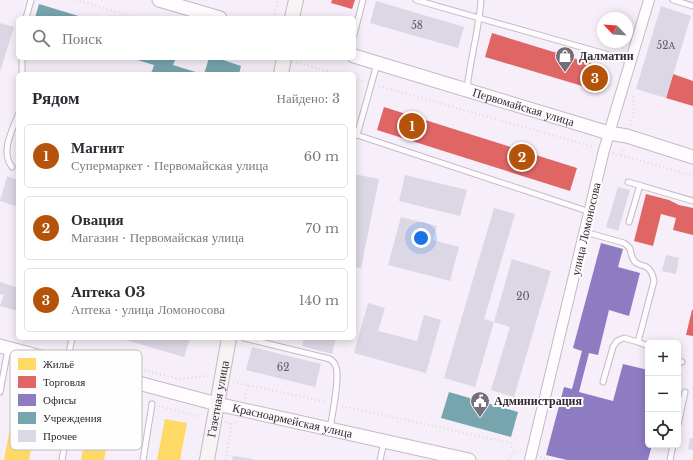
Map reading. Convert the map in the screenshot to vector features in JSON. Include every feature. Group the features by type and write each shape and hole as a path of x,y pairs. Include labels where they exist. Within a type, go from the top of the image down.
{"main road":[{"path":"292,16 296,0"},
{"path":"281,72 284,60"},
{"name":"Газетная улица","path":"207,460 229,340"}],"street":[{"path":"159,0 213,16"},
{"name":"улица Ломоносова","path":"530,460 604,150 649,0"},
{"name":"Первомайская улица","path":"356,57 609,133 626,136 693,158"},
{"name":"Красноармейская улица","path":"142,384 216,404 470,460"}],"lane":[{"path":"27,16 31,0"},
{"path":"356,27 363,0"},
{"path":"416,0 630,61"},
{"path":"466,90 481,0"},
{"path":"673,0 693,6"},
{"path":"22,60 22,72"},
{"path":"356,133 378,63"},
{"path":"12,167 6,158 6,152 16,120"},
{"path":"356,136 590,212"},
{"path":"628,182 693,201"},
{"path":"628,222 640,185"},
{"path":"585,232 624,243 629,246 633,260 649,267 651,271 654,281 638,342"},
{"path":"603,382 613,347 617,340 624,338 645,345"},
{"path":"72,340 72,350"},
{"path":"252,340 330,359 336,365 337,370 334,404 330,430"},
{"path":"0,392 4,352"},
{"path":"681,412 685,392"},
{"path":"143,460 152,404"},
{"path":"380,460 384,441"},
{"path":"670,460 672,448"},
{"path":"62,460 64,450"}],"path":[{"path":"76,0 132,16"},
{"path":"274,16 278,0"},
{"path":"288,60 330,72"},
{"path":"356,80 693,176"},
{"path":"142,369 180,379 209,376 334,404 510,444 514,453"},
{"path":"142,401 232,424 240,421 248,385"},
{"path":"226,460 232,424"},
{"path":"509,460 510,456 518,451"}],"building: Жильё":[{"path":"165,419 187,423 180,460 157,460"},
{"path":"10,428 10,450 31,450 29,460 4,460"},
{"path":"83,450 106,450 104,460 81,460"}],"building: Торговля":[{"path":"332,0 355,0 352,9 331,3"},
{"path":"492,33 606,68 599,91 485,57"},
{"path":"673,74 693,81 693,106 666,98"},
{"path":"384,107 577,168 570,191 377,130"},
{"path":"646,194 693,208 693,235 673,230 676,218 661,214 653,246 634,241"},
{"path":"693,310 693,336 686,335"}],"building: Офисы":[{"path":"601,243 623,249 618,267 640,273 629,316 609,310 598,355 589,353 579,392 613,401 623,364 645,369 645,448 651,448 648,460 567,460 546,455 564,387 572,389 582,351 573,348"}],"building: Учреждения":[{"path":"39,4 78,16 36,16"},
{"path":"138,60 175,60 173,65 196,72 152,72 154,65"},
{"path":"208,60 223,60 241,66 240,72 205,72"},
{"path":"449,392 518,412 511,437 441,418"}],"building: Прочее":[{"path":"376,1 464,27 458,48 370,23"},
{"path":"661,6 691,16 666,98 636,89"},
{"path":"0,23 14,27 0,72"},
{"path":"356,174 379,179 361,268 356,267"},
{"path":"405,175 467,190 460,216 399,201"},
{"path":"7,176 16,179 16,206 0,201"},
{"path":"618,187 630,190 618,231 606,227"},
{"path":"494,208 515,214 484,319 494,322 475,387 444,378"},
{"path":"401,217 437,226 433,240 459,247 450,281 388,265"},
{"path":"666,255 679,258 676,274 662,271"},
{"path":"512,259 551,271 514,397 491,390 510,327 494,322"},
{"path":"0,282 16,287 16,310 0,306 4,295 0,294"},
{"path":"368,303 385,308 378,331 417,341 424,315 441,320 426,373 354,353"},
{"path":"126,340 189,340 184,357"},
{"path":"304,340 336,340 332,354 302,346"},
{"path":"252,347 321,364 315,387 246,370"},
{"path":"690,438 693,438 693,450 688,449"},
{"path":"233,456 253,459 253,460 232,460"}],"place":[{"name":"Далматин","path":"565,73"},
{"name":"Аптека 03","path":"595,78"},
{"name":"Магнит","path":"412,126"},
{"name":"Овация","path":"522,157"},
{"name":"Администрация","path":"480,418"}]}
